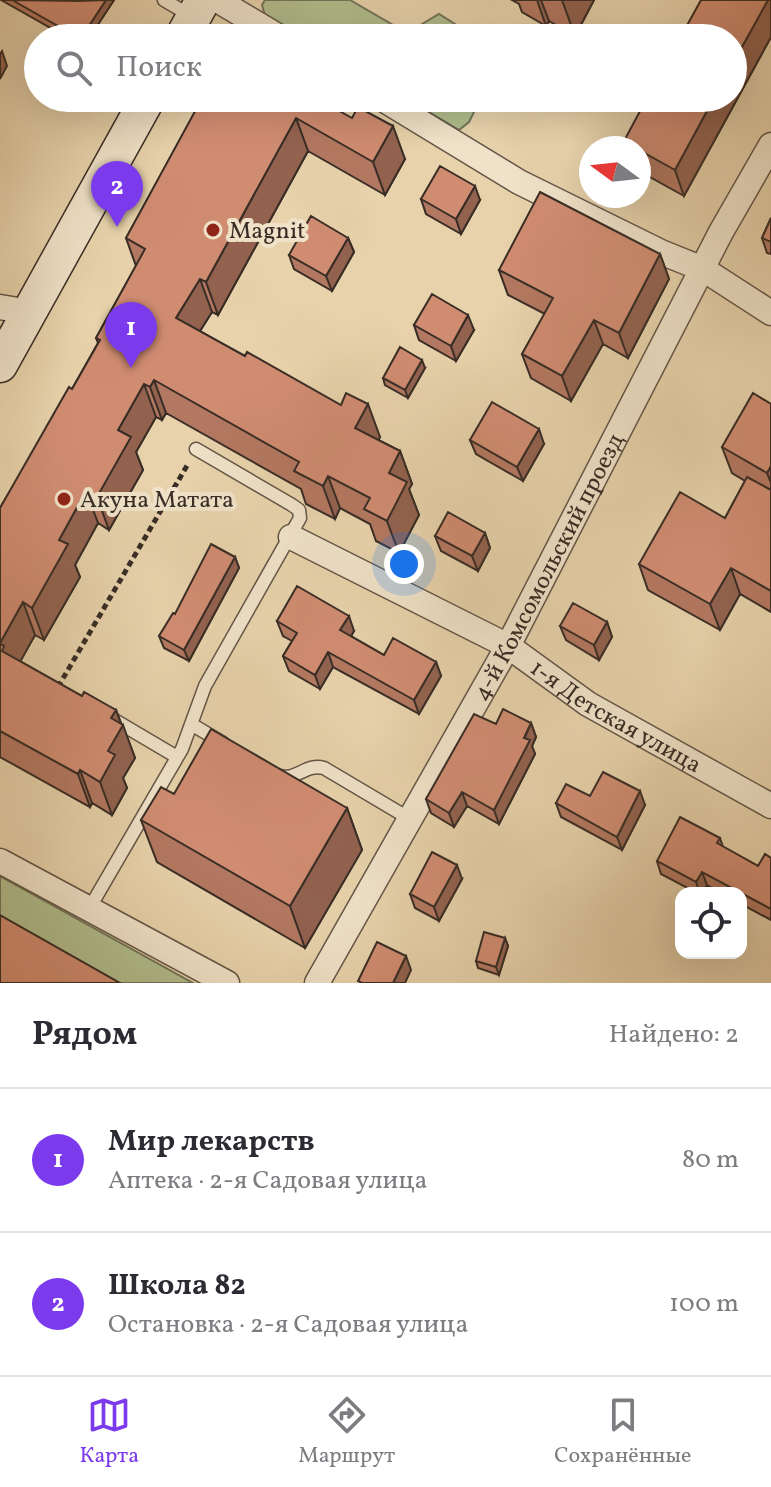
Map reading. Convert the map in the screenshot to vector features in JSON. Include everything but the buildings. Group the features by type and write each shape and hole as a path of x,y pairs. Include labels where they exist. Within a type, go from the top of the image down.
{"street":[{"path":"192,11 235,24"},
{"path":"0,365 15,309 139,112"},
{"path":"404,112 519,182 663,253 703,269 771,313"},
{"name":"4-й Комсомольский проезд","path":"317,983 508,646 703,269 771,145"},
{"name":"1-я Детская улица","path":"291,537 508,646 588,704 771,806"},
{"path":"0,861 227,983"}],"lane":[{"path":"89,909 177,757 205,686 300,518 299,510 196,449"},
{"path":"58,687 177,757"},
{"path":"191,724 229,747"},
{"path":"265,768 288,778 312,766 324,768 410,819"}],"path":[{"path":"58,687 196,449"}],"green space":[{"path":"265,0 350,0 391,24 279,24 265,16 262,5"},
{"path":"439,14 455,24 422,24"},
{"path":"429,112 474,112 469,122 459,130"},
{"path":"0,876 193,983 117,983 0,919"}],"place":[{"name":"Школа 82","path":"117,227"},
{"name":"Magnit","path":"213,230"},
{"name":"Мир лекарств","path":"131,368"},
{"name":"Акуна Матата","path":"64,499"}]}
